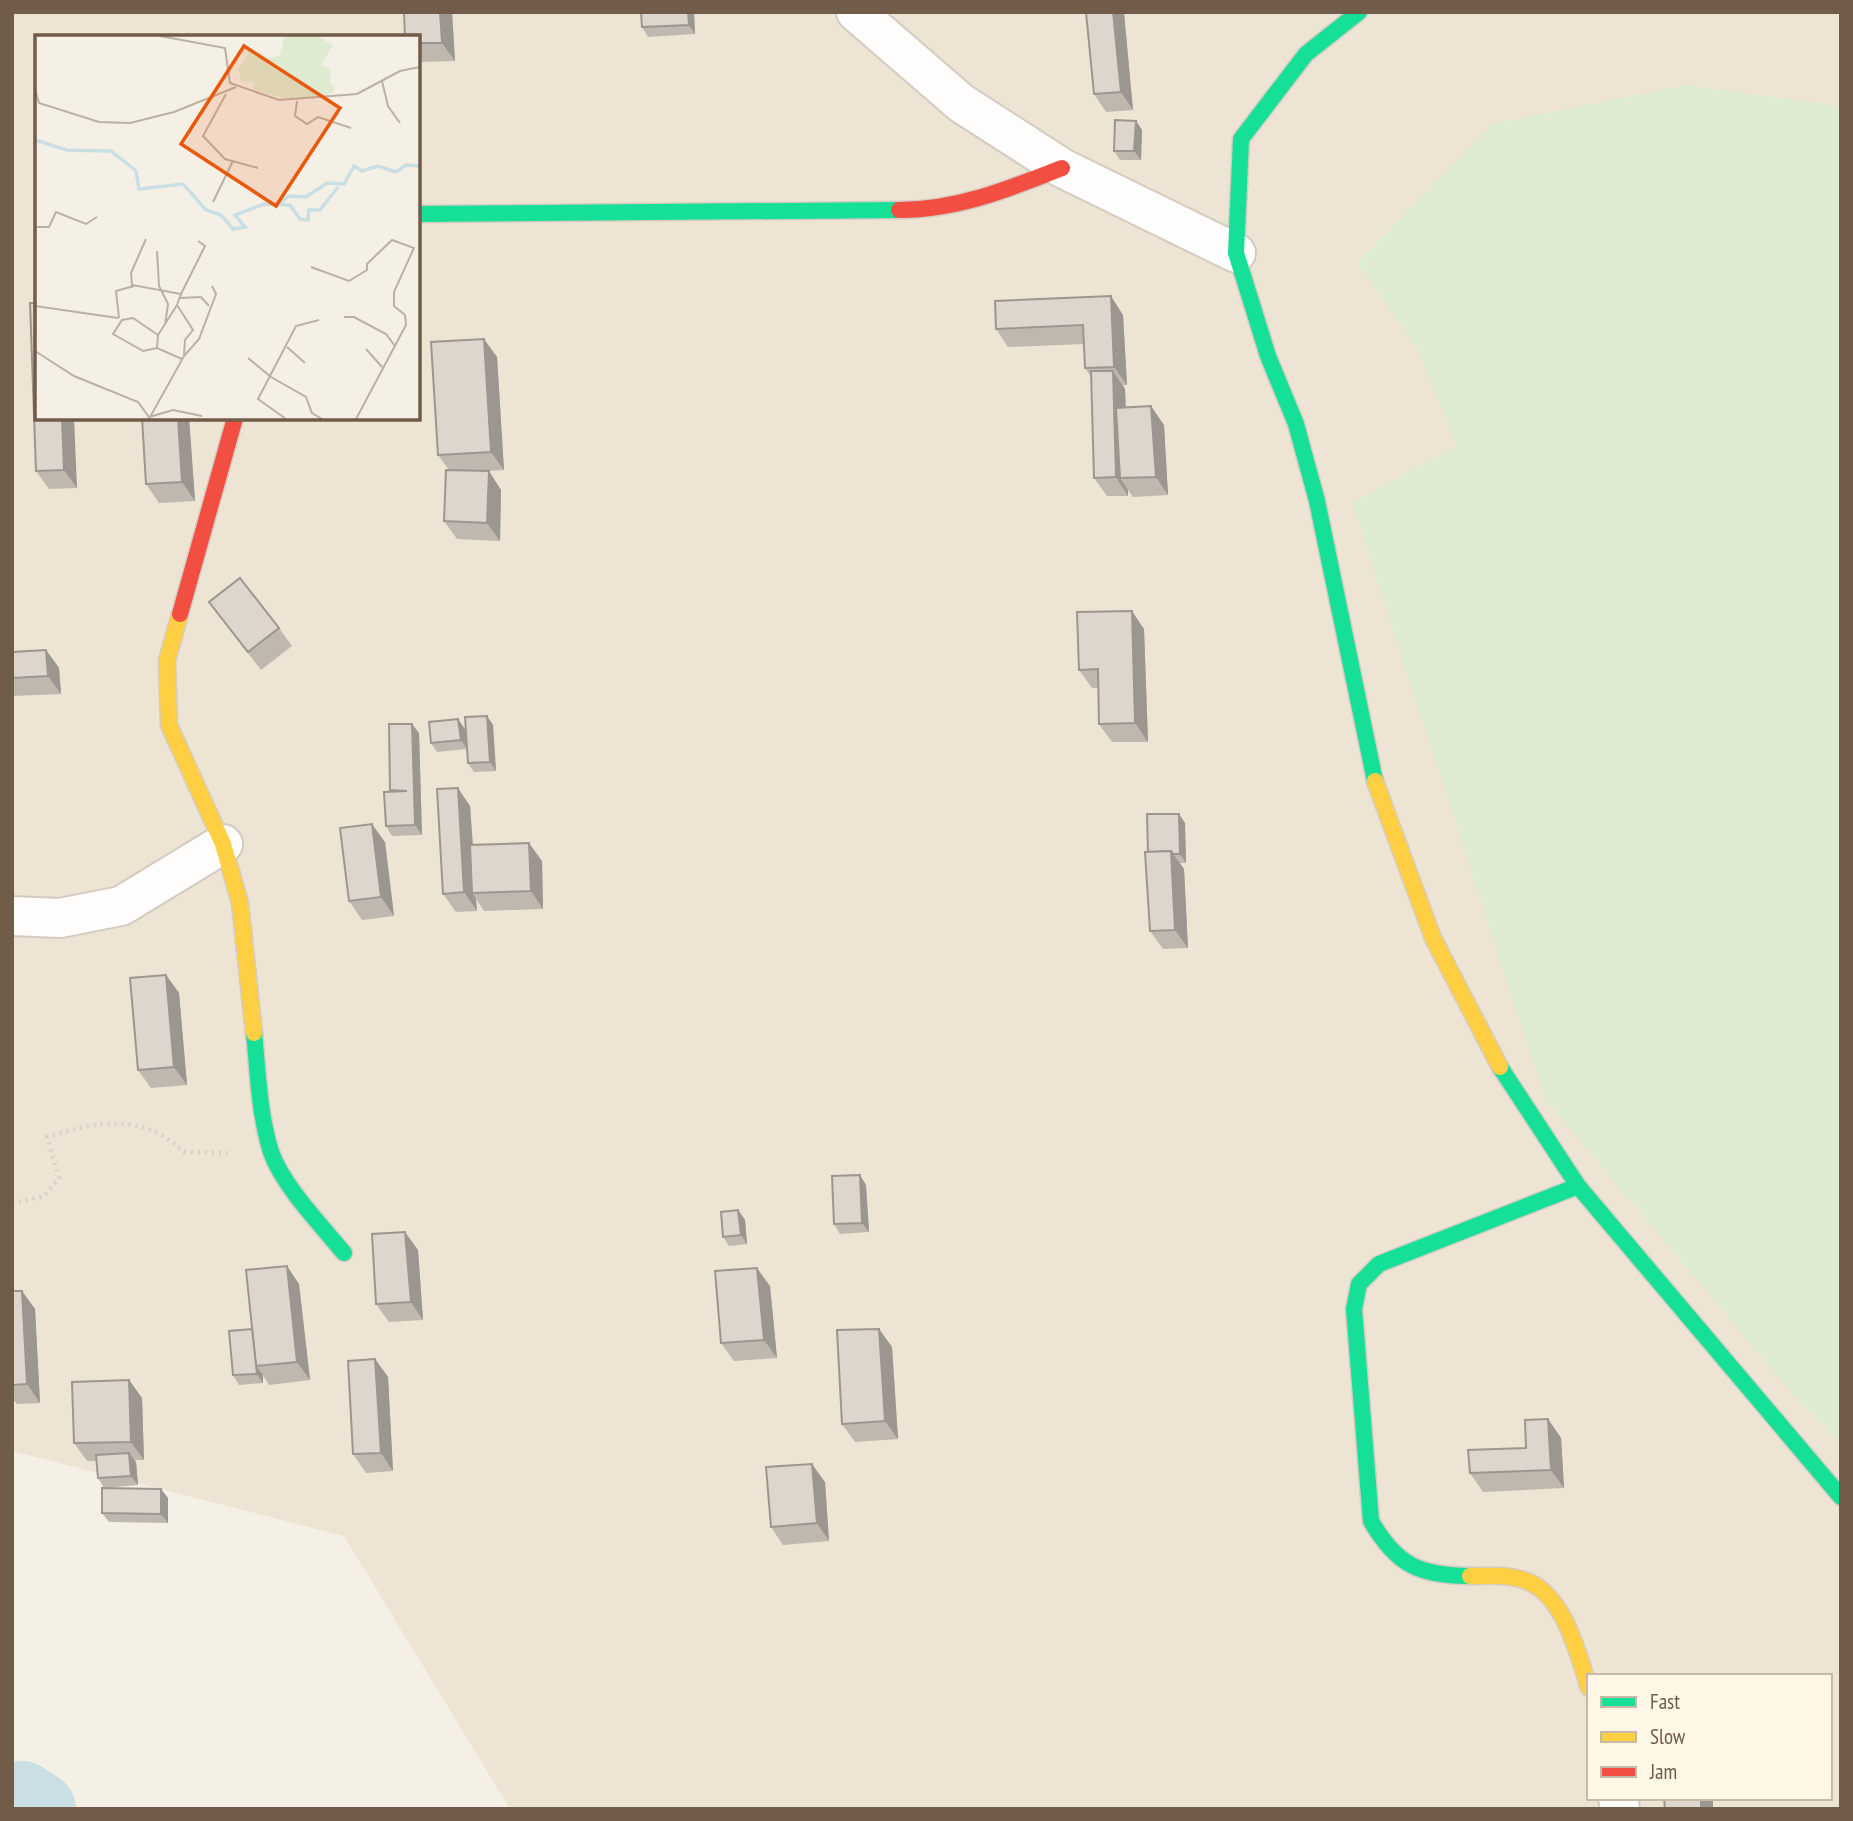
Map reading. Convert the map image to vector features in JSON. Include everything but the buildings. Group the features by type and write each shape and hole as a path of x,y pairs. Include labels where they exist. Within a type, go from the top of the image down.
{"street":[{"path":"856,12 961,103 1062,168 1236,253"},
{"path":"1359,12 1306,54 1241,139 1236,253 1268,356 1296,424 1317,501 1376,785 1433,938 1502,1070 1578,1186 1841,1497"},
{"path":"420,214 919,211 988,197 1062,168"},
{"path":"234,420 167,661 169,725 223,844 240,903 263,1115 272,1154 300,1199 344,1253"},
{"path":"12,916 60,918 121,906 223,844"},
{"path":"1578,1186 1379,1264 1359,1284 1354,1309 1371,1521 1383,1546 1404,1564 1433,1574 1512,1577 1536,1586 1556,1608 1587,1683"}],"path":[{"path":"12,1203 44,1196 59,1178 47,1137 83,1126 130,1122 166,1135 184,1152 272,1154"}],"shaded area":[{"path":"12,12 1841,12 1841,1809 510,1809 344,1536 12,1451"}],"green space":[{"path":"1686,85 1841,106 1841,1444 1796,1398 1545,1099 1352,503 1457,445 1417,347 1357,263 1492,124"}],"waterway":[{"path":"12,1799 22,1798 39,1809"}],"traffic: fast":[{"path":"1359,12 1306,54 1241,139 1236,253 1268,356 1296,424 1317,501 1375,781"},
{"path":"420,214 899,210"},
{"path":"254,1033 261,1108 271,1152 293,1192 344,1253"},
{"path":"1500,1067 1578,1186 1841,1497"},
{"path":"1470,1576 1437,1573 1411,1565 1390,1548 1371,1521 1354,1309 1359,1284 1379,1264 1578,1186"}],"traffic: slow":[{"path":"180,614 167,661 169,725 223,844 240,903 254,1033"},
{"path":"1375,781 1433,938 1500,1067"},
{"path":"1470,1576 1515,1578 1529,1582 1541,1590 1561,1614 1575,1644 1587,1682"}],"traffic: jam":[{"path":"899,210 962,202 1002,191 1062,168"},
{"path":"180,614 234,420"}]}
